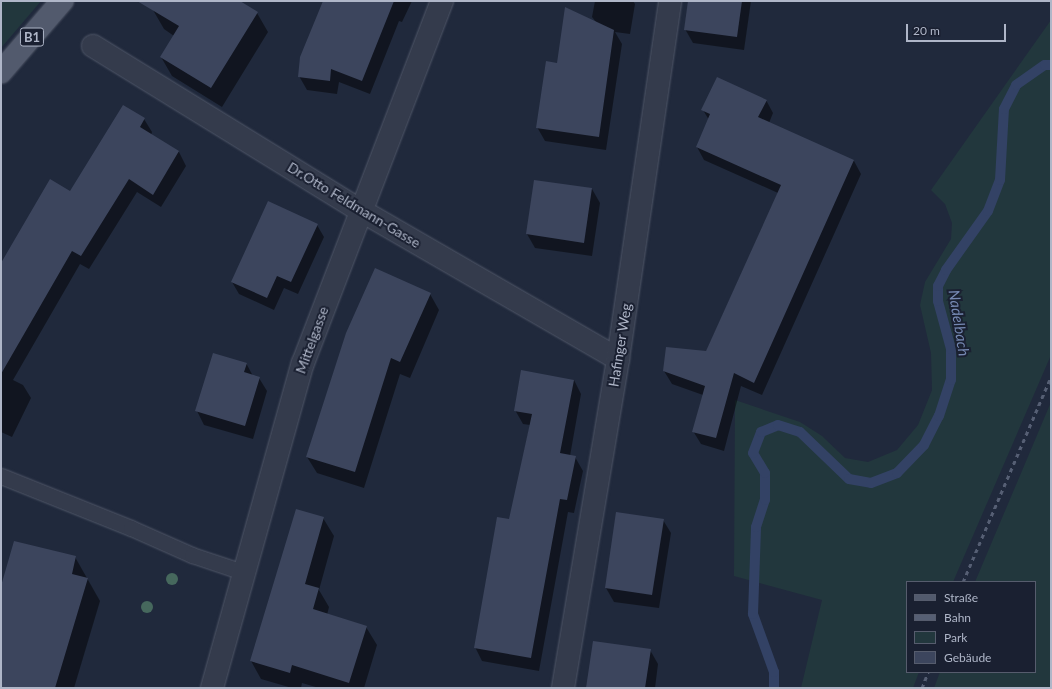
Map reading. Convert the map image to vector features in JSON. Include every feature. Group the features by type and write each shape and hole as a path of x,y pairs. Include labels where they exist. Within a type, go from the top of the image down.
{"main road":[{"name":"B1","path":"1,72 62,1"}],"street":[{"name":"Mittelgasse","path":"212,688 243,572 303,363 360,210 442,1"},
{"name":"Hafinger Weg","path":"562,688 618,359 670,1"},
{"name":"Dr.Otto Feldmann-Gasse","path":"93,46 360,210 618,359"}],"lane":[{"path":"1,476 131,528 192,555 243,572"}],"green space":[{"path":"1,1 41,1 1,48"},
{"path":"1051,20 1051,355 953,581 906,581 906,673 919,673 913,688 801,688 822,600 734,576 735,400 800,422 822,436 845,458 868,462 897,450 918,425 932,390 931,353 920,305 925,282 951,239 952,223 945,204 931,190"},
{"path":"1051,402 1051,688 934,688 940,673 1036,673 1036,581 975,581"}],"building":[{"path":"137,1 240,1 258,12 211,88 160,57 179,26"},
{"path":"323,1 394,1 362,81 331,69 330,81 298,77 300,57"},
{"path":"688,1 742,1 737,37 684,30"},
{"path":"565,7 614,30 599,137 536,128 546,61 557,63"},
{"path":"717,77 767,100 758,117 854,160 754,383 734,373 716,438 692,432 705,386 663,371 666,347 706,351 781,185 696,147 710,114 701,110"},
{"path":"123,105 145,118 140,127 179,151 153,195 129,179 81,256 72,251 1,374 1,263 50,179 70,191"},
{"path":"534,180 592,188 584,243 526,234"},
{"path":"268,201 318,224 291,282 277,276 267,298 231,282"},
{"path":"375,268 431,293 400,362 391,358 355,472 306,457 346,333"},
{"path":"213,353 247,363 244,372 260,377 245,426 195,411"},
{"path":"521,370 574,380 560,453 576,456 567,500 560,499 531,658 474,648 497,517 509,519 532,414 514,411"},
{"path":"296,509 324,517 305,584 319,588 313,609 367,626 349,683 292,665 290,673 250,661"},
{"path":"616,512 664,519 652,595 605,588"},
{"path":"14,541 76,556 72,574 88,578 55,688 1,688 1,586"},
{"path":"593,641 651,649 645,688 586,688"}],"waterway":[{"name":"Nadelbach","path":"774,688 774,672 753,614 756,527 765,500 765,473 753,453 761,432 778,425 800,432 849,479 871,483 897,473 924,445 939,416 951,380 951,349 938,301 938,286 946,270 988,211 1000,180 1004,109 1016,85 1045,65 1051,65"}],"railway":[{"path":"963,581 1051,377"},
{"path":"922,688 928,673"}]}
